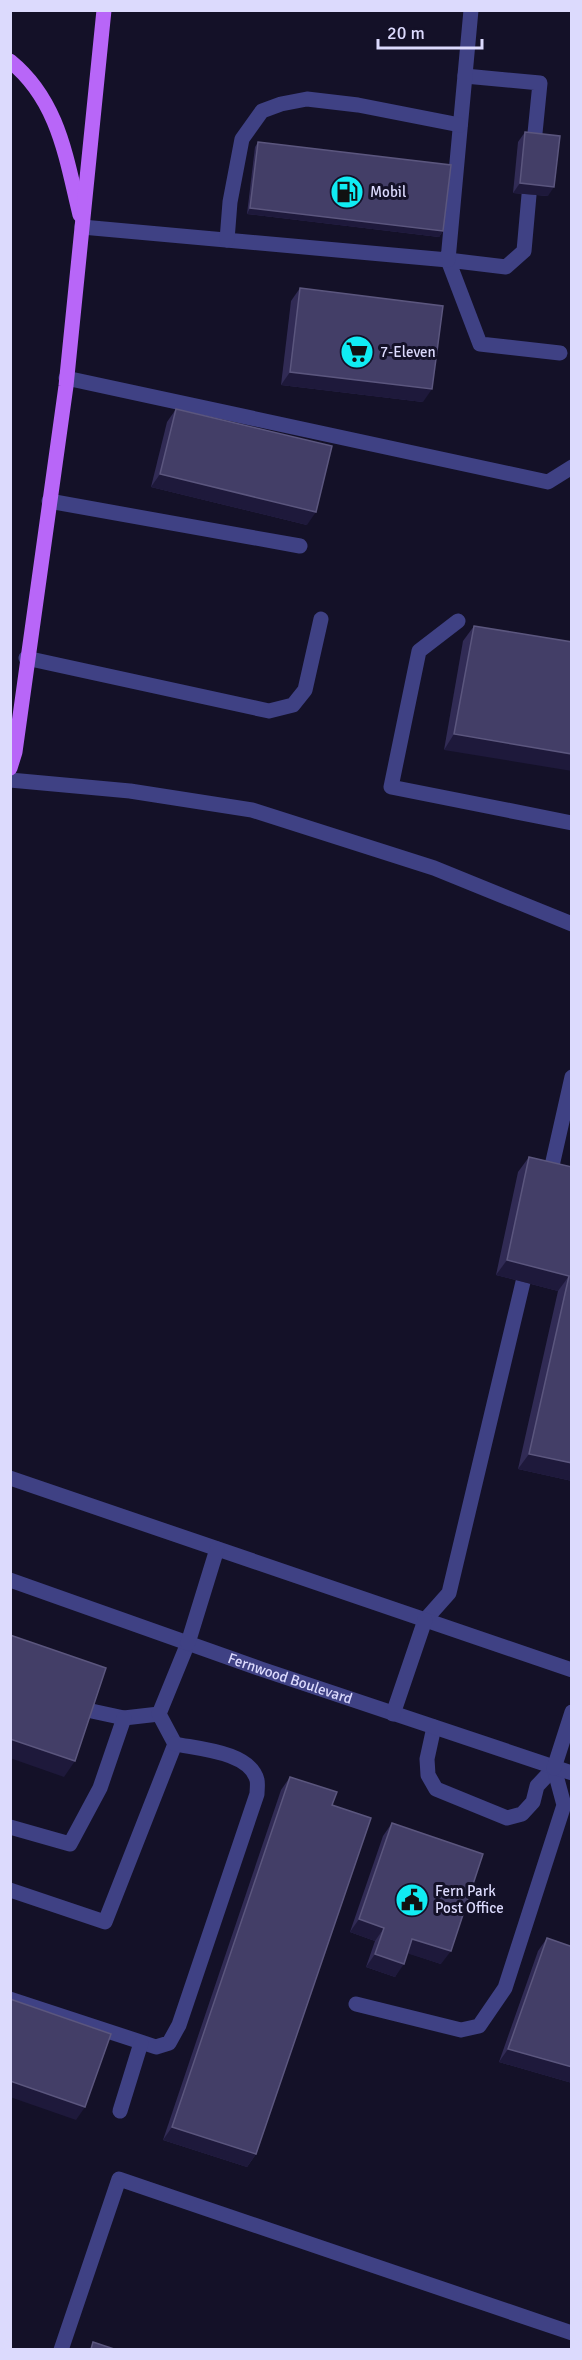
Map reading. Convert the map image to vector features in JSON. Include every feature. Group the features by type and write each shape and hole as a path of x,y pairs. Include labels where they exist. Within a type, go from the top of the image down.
{"main road":[{"path":"10,768 15,752 26,658 66,378 104,10"},
{"path":"10,61 21,70 42,96 60,132 82,227"}],"street":[{"path":"471,10 448,260 480,344 560,353"},
{"path":"465,76 540,83 534,143"},
{"path":"227,240 230,202 242,139 262,111 281,104 307,99 358,105 460,125"},
{"path":"82,227 506,267 524,251 529,195"},
{"path":"66,378 548,482 572,467"},
{"path":"49,501 300,546"},
{"path":"26,658 269,711 293,705 304,690 321,619"},
{"path":"458,621 419,651 391,787 572,824"},
{"path":"10,780 130,792 252,810 434,868 572,924"},
{"path":"549,1179 572,1077"},
{"path":"393,1714 425,1620 449,1593 523,1282"},
{"path":"10,1478 572,1670"},
{"path":"159,1714 188,1643 217,1549"},
{"name":"Fernwood Boulevard","path":"10,1580 393,1714 572,1773"},
{"path":"87,1710 124,1718 159,1714"},
{"path":"434,1727 427,1759 428,1775 436,1788 507,1818 522,1814 533,1802 537,1786 554,1768 572,1712"},
{"path":"10,1890 105,1922 175,1744 159,1714"},
{"path":"10,1827 69,1844 100,1788 124,1718"},
{"path":"10,1999 156,2048 168,2043 179,2025 256,1794 257,1780 249,1766 231,1755 175,1744"},
{"path":"356,2004 461,2030 479,2026 505,1988 564,1805 554,1768"},
{"path":"120,2111 141,2043"},
{"path":"61,2349 119,2179 572,2333"}],"building":[{"path":"525,132 560,136 554,187 520,183"},
{"name":"Mobil","path":"258,142 451,165 443,231 250,208"},
{"name":"7-Eleven","path":"300,288 443,306 432,389 290,372"},
{"path":"176,409 332,446 316,512 160,474"},
{"path":"474,626 572,642 572,754 454,734"},
{"path":"529,1157 572,1167 572,1463 529,1454 569,1276 507,1260"},
{"path":"10,1635 106,1668 75,1761 10,1739"},
{"path":"290,1777 337,1792 332,1805 371,1818 256,2154 172,2127"},
{"name":"Fern Park Post Office","path":"392,1823 483,1854 451,1951 412,1939 404,1964 375,1954 384,1928 359,1919"},
{"path":"547,1938 572,1946 572,2067 508,2049"},
{"path":"10,1999 111,2034 85,2107 10,2081"},
{"path":"93,2342 114,2349 91,2349"}],"place":[{"name":"Mobil","path":"347,192"},
{"name":"7-Eleven","path":"357,352"},
{"name":"Fern Park Post Office","path":"412,1900"}]}
